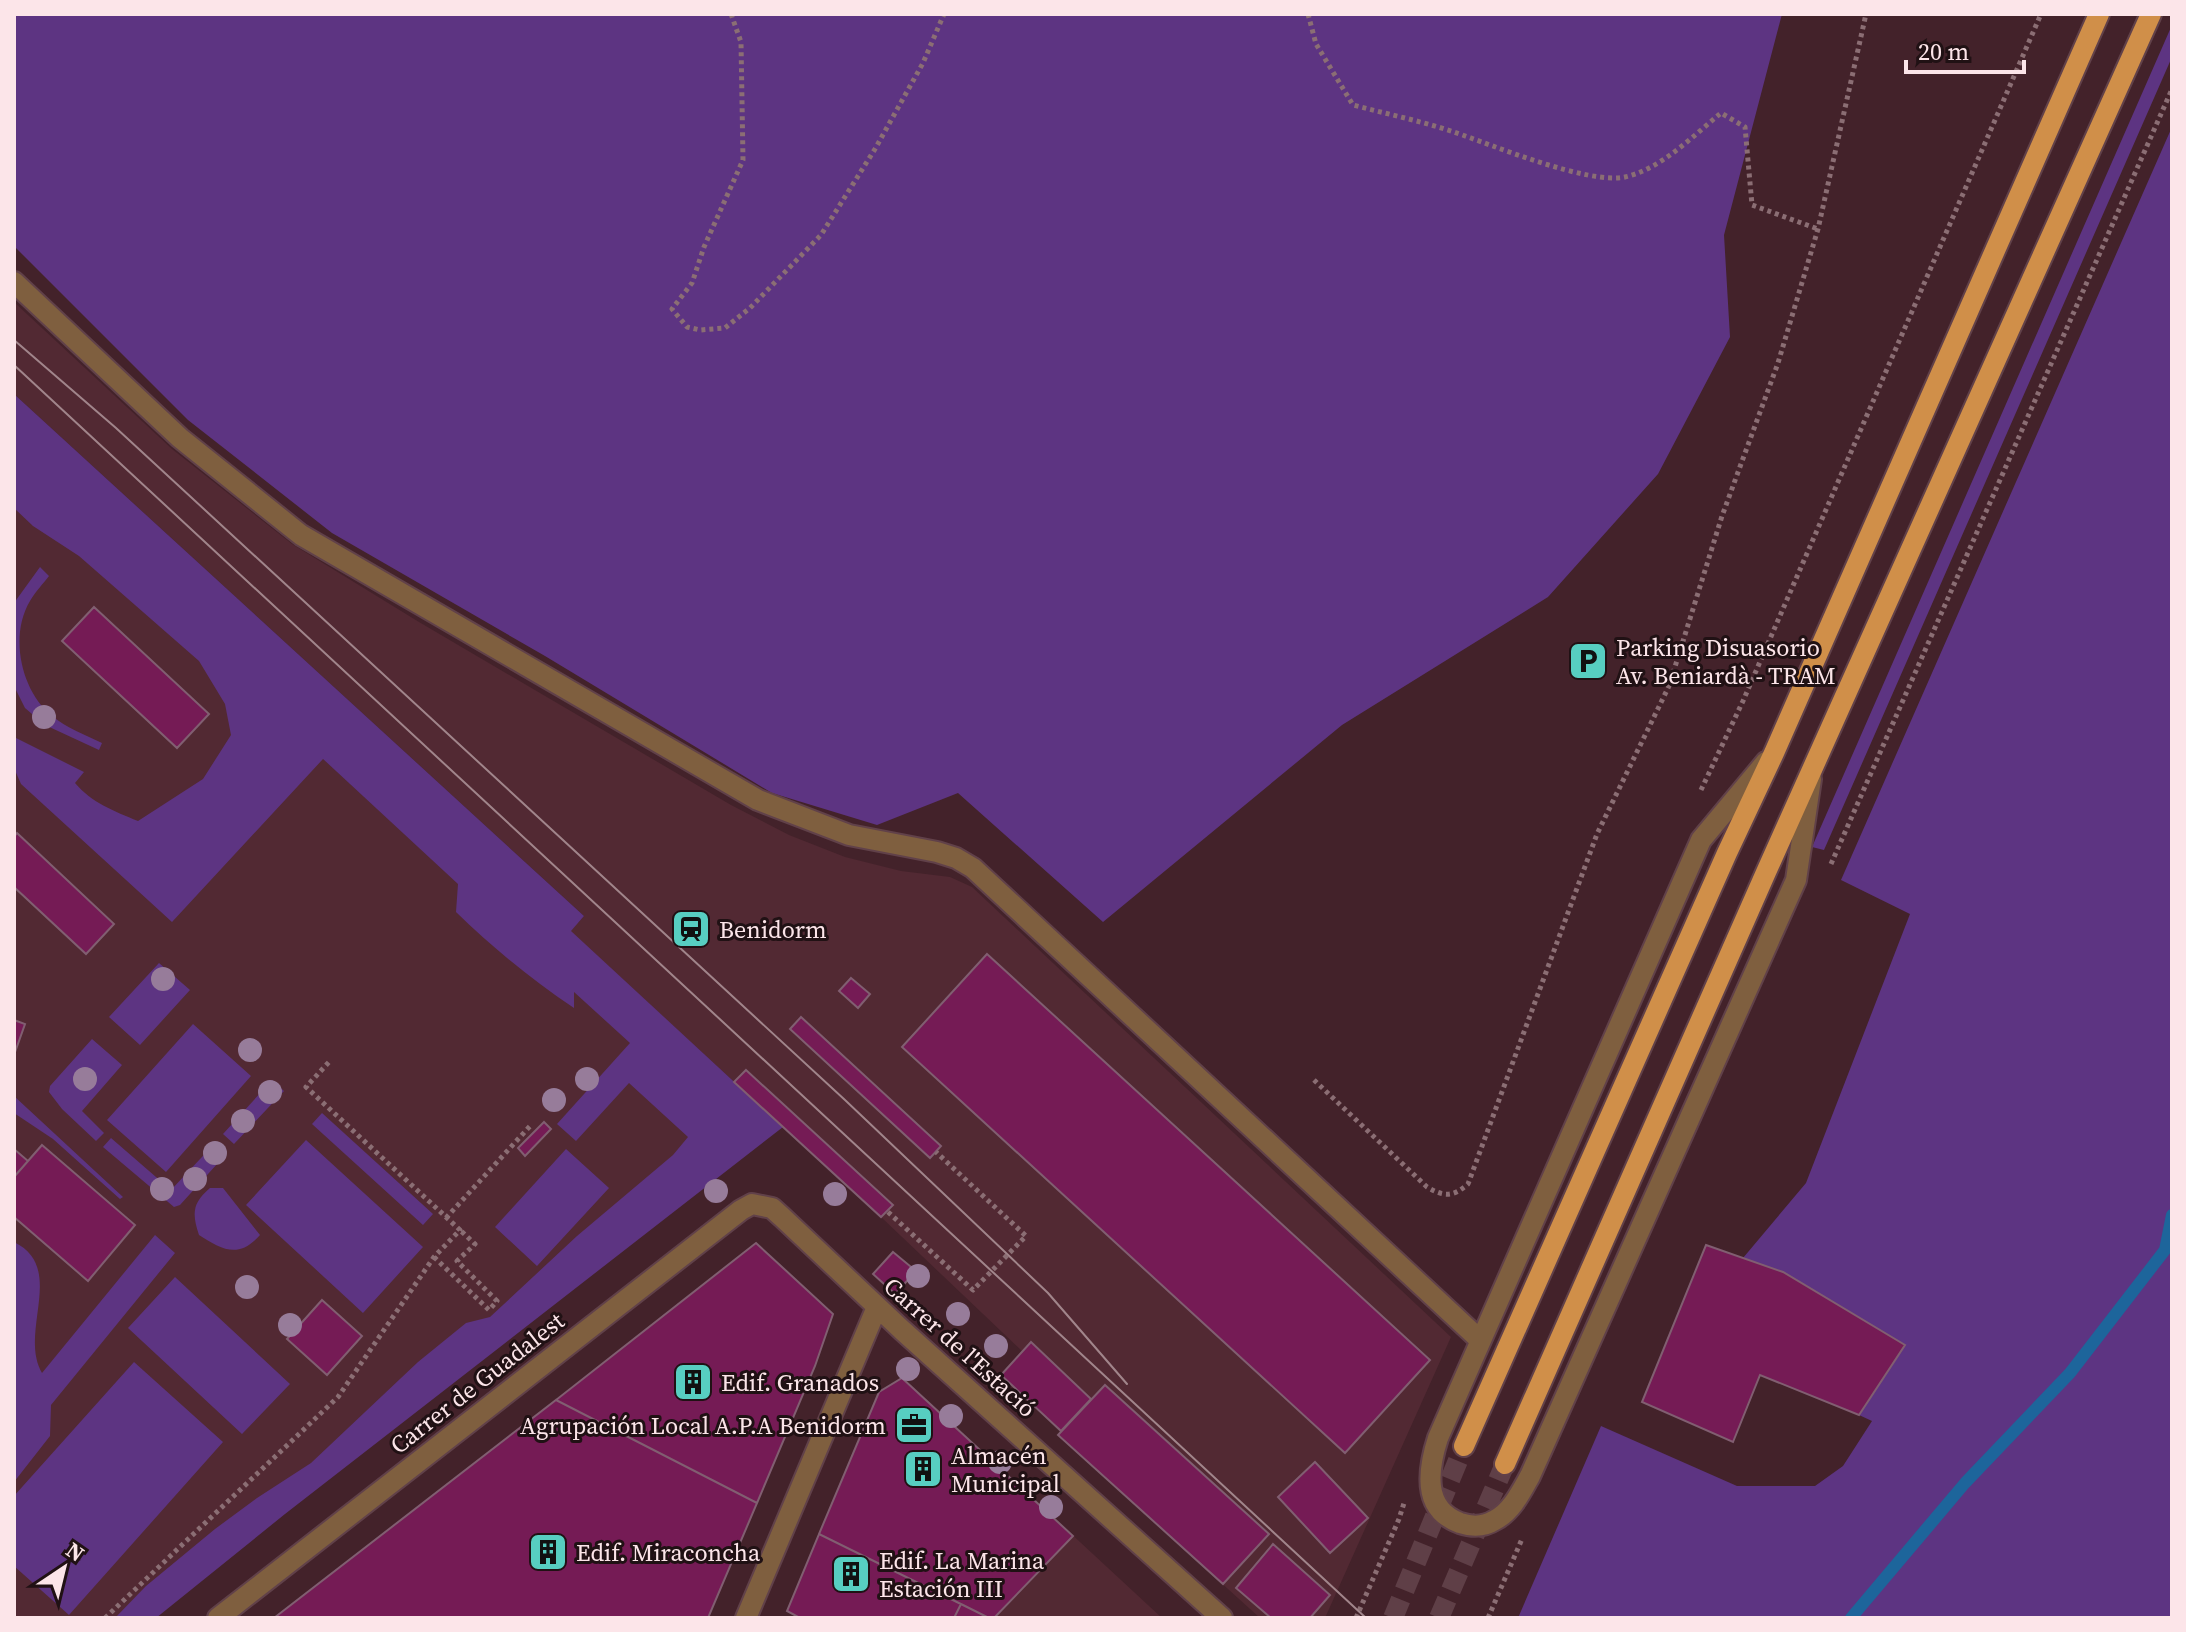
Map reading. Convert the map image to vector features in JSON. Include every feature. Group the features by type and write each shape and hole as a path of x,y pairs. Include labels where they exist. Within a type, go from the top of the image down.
{"main road":[{"path":"1464,1446 1774,753 2099,14"},
{"path":"1505,1464 2151,14"}],"street":[{"path":"14,282 180,438 301,535 758,800 849,835 937,852 973,868 1480,1340"},
{"path":"1774,753 1701,840 1438,1438 1431,1458 1431,1492 1435,1506 1449,1519 1468,1526 1484,1525 1498,1519 1515,1501 1530,1476 1796,880 1812,771"},
{"name":"Carrer de Guadalest","path":"218,1618 741,1210 752,1204 772,1208"},
{"name":"Carrer de l'Estació","path":"772,1208 877,1307 1222,1618"},
{"path":"748,1617 877,1307"}],"path":[{"path":"731,14 741,42 743,160 704,247 692,283 672,309 687,327 700,330 725,328 750,308 821,235 875,149 923,63 944,14"},
{"path":"1308,14 1316,44 1353,105 1454,132 1593,177 1624,178 1660,162 1721,113 1745,127 1752,205 1818,229"},
{"path":"1314,1080 1427,1187 1441,1195 1456,1195 1468,1184 1597,834 1669,686 1722,516 1778,363 1818,229 1866,14"},
{"path":"1825,877 2172,89"},
{"path":"329,1062 306,1087 475,1244 457,1261 497,1301 489,1310 434,1257"},
{"path":"446,1218 531,1125"},
{"path":"888,1212 973,1290 1026,1236 936,1152"},
{"path":"105,1618 338,1397 434,1257 460,1230"},
{"path":"1488,1618 1523,1538"}],"shaded area":[{"path":"14,14 1782,14 1724,235 1730,337 1658,474 1548,597 1342,725 1103,922 958,793 877,825 772,793 545,656 332,533 188,420 14,246"},
{"path":"2172,25 2172,57 1824,850 1812,847"},
{"path":"2172,127 2172,1618 1518,1618 1601,1426 1737,1486 1815,1486 1843,1466 1872,1421 1859,1415 1905,1345 1783,1272 1743,1258 1806,1183 1910,914 1841,880"},
{"path":"14,302 172,449 292,544 419,622 731,805 789,835 845,857 901,871 950,877 972,887 1451,1337 1325,1618 1260,1618 1058,1435 1091,1399 1031,1343 1022,1351 881,1217 892,1204 747,1070 734,1082 570,931 584,916 14,394"},
{"path":"14,394 584,916 571,931 783,1127 156,1618 115,1618 146,1586 215,1529 311,1463 418,1362 466,1323 490,1317 577,1236 673,1155 688,1137 629,1083 576,1141 557,1124 630,1043 574,992 574,1008 498,951 456,912 458,884 323,759 172,922 21,784 14,768 14,737 84,772 75,783 82,790 104,806 138,821 203,779 231,735 225,704 199,661 79,556 33,526 14,508"},
{"path":"14,468 233,676 723,1127 131,1618 14,1618"},
{"path":"40,567 49,576 30,601 20,630 26,678 41,705 52,716 102,743 99,750 45,725 25,708 14,686 14,603"},
{"path":"159,963 190,990 140,1045 109,1017"},
{"path":"193,1024 251,1076 166,1172 107,1120"},
{"path":"92,1039 122,1065 82,1111 104,1133 96,1141 49,1092 50,1086"},
{"path":"272,1080 284,1091 234,1144 223,1134"},
{"path":"14,1096 123,1197 120,1199 53,1139 14,1113"},
{"path":"322,1113 433,1214 423,1225 312,1124"},
{"path":"111,1138 171,1190 216,1142 227,1153 180,1205 174,1207 103,1147"},
{"path":"306,1140 423,1247 363,1313 246,1205"},
{"path":"566,1149 609,1188 537,1266 495,1227"},
{"path":"210,1188 223,1188 260,1235 252,1243 238,1250 230,1250 199,1235 195,1209"},
{"path":"155,1235 175,1253 51,1405 50,1436 14,1482 14,1242 29,1253 37,1268 40,1284 35,1339 36,1357 42,1373"},
{"path":"175,1277 290,1384 242,1434 128,1328"},
{"path":"134,1362 223,1442 69,1615 14,1566 14,1496"},
{"name":"Almacén Municipal","path":"902,1378 1162,1618 989,1618 819,1534 879,1392"}],"building":[{"path":"94,607 209,714 177,748 62,641"},
{"path":"17,833 114,924 86,954 14,887 14,837"},
{"path":"987,954 1430,1360 1345,1453 902,1047"},
{"path":"851,978 870,994 858,1008 839,991"},
{"path":"801,1017 941,1146 930,1158 790,1029"},
{"path":"14,1020 25,1024 14,1055"},
{"path":"746,1070 893,1205 881,1217 734,1082"},
{"path":"544,1122 551,1129 525,1156 518,1148"},
{"path":"42,1145 135,1225 88,1281 14,1217 14,1177"},
{"path":"14,1149 28,1161 14,1177"},
{"name":"Edif. Granados","path":"756,1243 833,1314 815,1366 757,1503 556,1400"},
{"path":"1706,1245 1783,1272 1905,1345 1859,1415 1760,1375 1733,1442 1642,1402"},
{"path":"893,1252 916,1271 895,1294 873,1274"},
{"path":"322,1300 362,1336 327,1375 287,1339"},
{"path":"1031,1342 1091,1399 1061,1431 1001,1375"},
{"name":"Almacén Municipal","path":"902,1378 1073,1536 994,1618 819,1534 879,1392"},
{"path":"1105,1385 1269,1534 1223,1584 1058,1435"},
{"name":"Edif. Miraconcha","path":"556,1400 757,1503 708,1618 274,1618"},
{"path":"1315,1462 1368,1518 1330,1553 1278,1497"},
{"name":"Edif. La Marina Estación III","path":"819,1534 961,1604 954,1618 800,1618 787,1611"},
{"path":"1273,1544 1330,1595 1310,1618 1271,1618 1236,1588"},
{"path":"961,1604 989,1618 954,1618"}],"waterway":[{"path":"1851,1618 1965,1483 2070,1373 2165,1250 2172,1215"}],"tunnel":[{"path":"1393,1618 1464,1446"},
{"path":"1439,1618 1505,1464"}],"tram line":[{"path":"14,340 116,428 845,1100 1048,1293 1127,1384"},
{"path":"14,365 1366,1618"}],"place":[{"name":"Parking Disuasorio Av. Beniardà - TRAM","path":"1588,661"},
{"name":"Benidorm","path":"691,929"},
{"name":"Edif. Granados","path":"693,1382"},
{"name":"Agrupación Local A.P.A Benidorm","path":"914,1425"},
{"name":"Almacén Municipal","path":"923,1469"},
{"name":"Edif. Miraconcha","path":"548,1552"},
{"name":"Edif. La Marina Estación III","path":"851,1574"}]}
